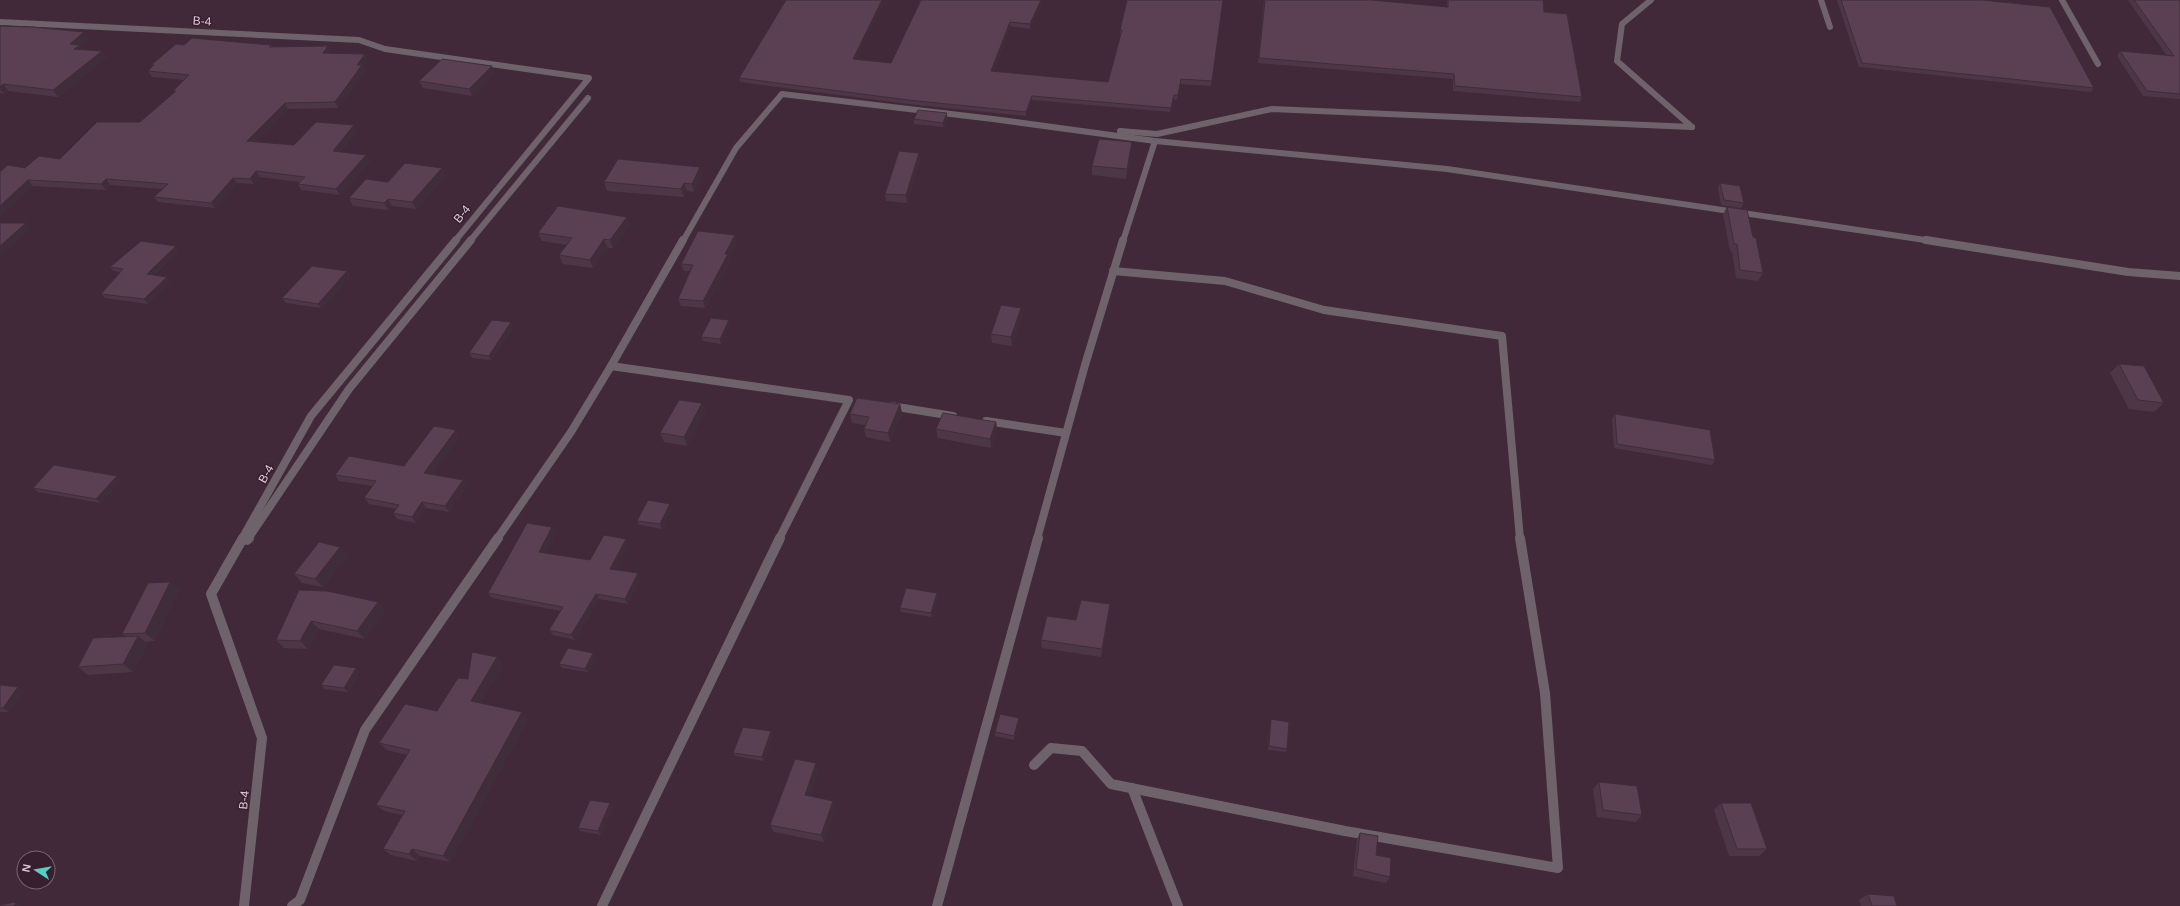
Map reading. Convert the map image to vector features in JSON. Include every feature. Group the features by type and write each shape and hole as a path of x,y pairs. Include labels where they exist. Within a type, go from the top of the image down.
{"street":[{"path":"292,906 300,900 366,730 571,432 611,366 736,148 782,94 993,118 1157,134 1272,109 1692,128 1617,61 1622,24 1651,0"},
{"path":"1821,0 1830,27"},
{"path":"2062,0 2098,64"},
{"name":"B-4","path":"0,22 359,40 385,49 588,78 311,416 211,594 262,738 244,906"},
{"path":"211,594 348,389 588,98"},
{"path":"993,118 1155,140 1447,169 1760,214 2128,272 2180,276"},
{"path":"937,906 1066,433 1113,271 1155,140"},
{"path":"1034,765 1051,748 1082,751 1111,784 1345,831 1558,868 1545,693 1522,559 1502,336 1324,310 1225,281 1113,271"},
{"path":"602,906 750,596 853,401 611,366"},
{"path":"880,405 965,418"},
{"path":"981,420 1066,433"},
{"path":"1132,788 1178,906"}],"building":[{"path":"786,0 882,0 853,59 891,63 921,0 1041,0 1030,24 1010,22 991,71 1108,82 1122,30 1120,30 1127,0 1223,0 1212,81 1181,79 1178,95 1174,95 1171,108 1032,96 1026,112 908,100 739,78"},
{"path":"1265,0 1371,0 1448,7 1448,0 1543,0 1544,12 1567,14 1582,97 1455,86 1454,74 1259,58"},
{"path":"1841,0 1982,0 2050,7 2094,88 1862,63"},
{"path":"2134,0 2180,0 2180,94 2147,91 2120,51 2174,56"},
{"path":"0,26 31,27 84,32 70,44 80,45 74,49 102,51 53,90 3,84 0,87"},
{"path":"192,38 271,45 269,47 328,46 323,53 365,54 357,65 362,65 335,102 285,103 247,141 294,145 316,122 354,125 333,151 366,155 336,189 298,184 305,177 256,171 250,179 233,178 211,203 154,197 168,184 106,179 101,184 28,180 0,206 0,171 8,165 25,168 39,156 60,159 97,122 140,122 176,91 173,91 189,75 148,71 154,65 151,65 176,44 184,45"},
{"path":"442,59 492,66 469,89 419,81"},
{"path":"918,110 947,113 943,123 914,119"},
{"path":"1099,139 1132,142 1127,169 1092,166"},
{"path":"899,151 919,153 906,195 885,194"},
{"path":"618,159 700,167 692,184 684,183 681,189 604,182"},
{"path":"405,163 442,168 412,202 388,199 384,203 349,198 366,179 388,182"},
{"path":"1720,183 1740,186 1744,203 1724,200"},
{"path":"558,206 627,217 610,240 604,239 590,260 559,255 572,238 538,233"},
{"path":"1727,207 1747,210 1753,237 1756,238 1763,273 1740,270 1737,244 1734,244"},
{"path":"0,223 26,223 0,246"},
{"path":"698,231 735,235 725,254 728,254 703,301 678,299 693,265 681,264"},
{"path":"141,241 176,246 147,274 167,277 144,299 101,294 123,269 110,267"},
{"path":"312,266 347,271 318,304 282,298"},
{"path":"1001,305 1021,308 1011,337 991,334"},
{"path":"711,318 729,320 720,339 701,337"},
{"path":"492,320 511,322 489,356 469,353"},
{"path":"2119,364 2144,366 2164,403 2138,400"},
{"path":"857,398 900,404 888,433 864,429 869,417 850,414"},
{"path":"679,400 702,403 684,437 660,433"},
{"path":"943,413 996,422 990,439 936,429"},
{"path":"1615,414 1710,430 1715,460 1617,444"},
{"path":"434,426 456,430 424,473 463,480 445,506 422,502 412,517 393,513 399,505 364,498 376,481 335,475 349,456 404,466"},
{"path":"54,465 117,476 96,499 33,488"},
{"path":"648,500 670,504 660,524 637,521"},
{"path":"527,523 552,527 539,552 590,560 604,535 626,539 610,569 638,573 625,599 596,594 571,635 549,630 563,607 488,593"},
{"path":"319,542 340,547 315,579 294,574"},
{"path":"170,582 145,633 122,634 148,583"},
{"path":"906,588 937,593 931,613 900,608"},
{"path":"299,590 327,591 378,602 357,631 311,621 300,641 276,640"},
{"path":"1081,600 1110,604 1102,649 1041,640 1047,616 1076,620"},
{"path":"138,636 123,664 78,667 93,638"},
{"path":"568,648 593,653 585,669 559,664"},
{"path":"472,652 497,657 471,701 522,712 443,856 412,849 409,854 383,849 405,811 376,805 410,750 379,743 405,704 437,711 458,678 468,679"},
{"path":"334,665 356,668 344,688 321,685"},
{"path":"0,685 18,687 3,708 0,708"},
{"path":"1000,714 1019,718 1014,736 995,732"},
{"path":"1271,719 1289,722 1287,749 1269,746"},
{"path":"743,727 771,731 762,757 733,753"},
{"path":"795,759 816,763 805,795 833,801 821,835 770,825"},
{"path":"1599,782 1637,786 1642,815 1603,810"},
{"path":"590,800 610,803 598,831 578,828"},
{"path":"1721,803 1751,803 1767,849 1737,849"},
{"path":"1360,833 1378,836 1376,855 1391,858 1390,877 1356,869"},
{"path":"1868,894 1894,896 1897,906 1872,906"},
{"path":"16,902 14,906 0,906 0,905"}]}
